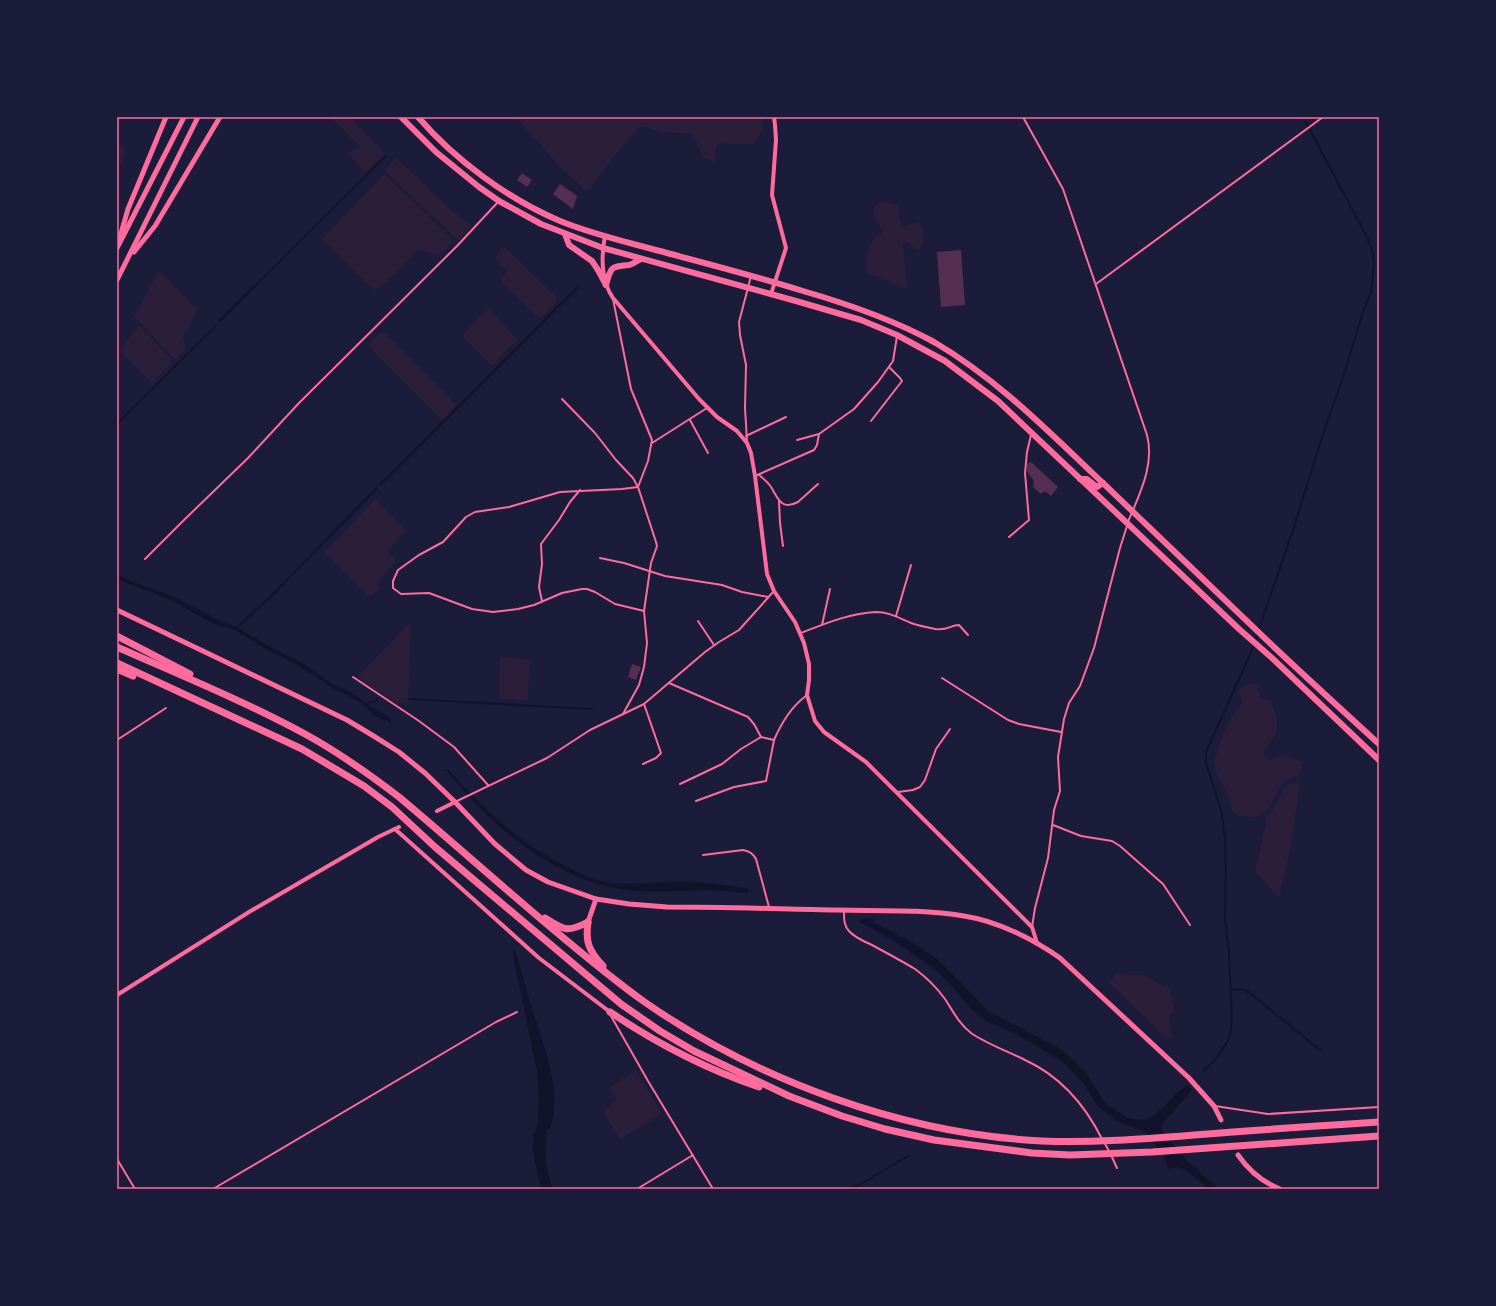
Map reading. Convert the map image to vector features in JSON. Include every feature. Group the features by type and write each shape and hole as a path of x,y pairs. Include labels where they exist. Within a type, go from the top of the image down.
{"highway":[{"path":"117,636 307,735 369,774 399,797 520,902 613,978 647,1003 700,1037 737,1058 783,1079 847,1103 939,1127 990,1136 1040,1140 1094,1142 1379,1122"},
{"path":"117,647 247,704"},
{"path":"117,663 302,749 364,786 392,807 435,847 621,1004 654,1027 694,1051 789,1096"},
{"path":"117,669 203,704"},
{"path":"520,902 568,930 588,922"},
{"path":"588,922 586,932 588,945 593,954 613,978"},
{"path":"610,1012 635,1029 702,1065 738,1080 864,1122 934,1140 1032,1153 1070,1155 1379,1136"}],"main road":[{"path":"401,117 436,152 499,202 565,234 603,248 861,320 898,335 945,361 998,401 1031,434 1128,523 1379,760"},
{"path":"418,117 458,156 511,196 559,220 605,236 751,275 850,305 887,319 948,351 989,379 1011,397 1379,744"},
{"path":"565,234 569,245 592,261 606,285"},
{"path":"606,285 608,275 616,266 631,265 641,259"},
{"path":"729,283 732,270"},
{"path":"1080,479 1087,479 1097,487 1103,483"}],"street":[{"path":"117,247 128,209 166,117"},
{"path":"117,247 184,117"},
{"path":"117,280 198,117"},
{"path":"127,261 155,226 220,117"},
{"path":"771,294 786,248 772,195 776,140 774,117"},
{"path":"605,236 603,248 606,285 613,298 707,408 737,431 747,443 757,476 766,564 770,583 801,632 809,664 807,695 812,716 819,727 830,737 860,756 1032,927 1037,943"},
{"path":"117,610 347,720 372,735 411,761 455,802 495,844 526,870 548,882 596,899 649,906 900,910 965,916 1017,933 1037,943 1060,958 1189,1078 1214,1106 1221,1120"},
{"path":"437,811 455,802"},
{"path":"117,995 249,912 378,837 399,827"},
{"path":"395,829 539,958 610,1012"},
{"path":"588,922 596,899"},
{"path":"1238,1155 1255,1175 1280,1189"}],"lane":[{"path":"1024,117 1063,189 1149,442 1150,452 1142,489 1128,523 1120,548 1094,648 1080,686 1067,708 1061,732 1058,757 1060,787 1055,805 1048,858 1032,927"},
{"path":"1096,284 1323,117"},
{"path":"145,559 248,458 299,403 457,246 499,202"},
{"path":"747,443 745,408 746,365 738,322 751,275"},
{"path":"613,298 631,389 651,435 652,443 648,461 638,487"},
{"path":"797,440 819,434 854,409 893,361 898,335"},
{"path":"871,421 902,381 889,367"},
{"path":"562,399 591,428 616,460 633,478 638,487 654,532 656,542 644,611 647,643 644,667 639,684 623,714"},
{"path":"652,443 707,408"},
{"path":"746,436 786,417"},
{"path":"690,420 708,453"},
{"path":"757,476 814,450 819,434"},
{"path":"1009,537 1029,520 1025,473 1027,452 1031,434"},
{"path":"757,476 770,485 779,501 779,516 783,546"},
{"path":"779,501 787,505 794,504 818,484"},
{"path":"638,487 560,492 509,508 475,512 466,517 443,542 419,555 398,570 393,581 394,588 401,594 429,593 479,610 493,612 518,609 534,605 562,593 587,589 615,604 644,611"},
{"path":"542,601 539,587 542,564 541,544 580,490"},
{"path":"600,558 624,563 665,576 722,585 747,593 768,596"},
{"path":"896,616 911,564"},
{"path":"822,625 830,589"},
{"path":"455,802 547,758 581,735 644,704 714,645 739,630 774,591"},
{"path":"801,632 851,617 875,612 896,616 920,626 937,629 945,630 956,624 959,625 968,635"},
{"path":"698,621 714,645"},
{"path":"353,677 420,721 454,747 488,785"},
{"path":"942,678 1008,720 1019,724 1061,732"},
{"path":"669,683 748,717 752,720 761,737"},
{"path":"696,801 734,787 766,781 774,740 788,713 798,701 807,695"},
{"path":"643,764 656,758 661,753 644,704"},
{"path":"117,740 166,708"},
{"path":"896,793 913,790 920,787 925,780 936,749 950,729"},
{"path":"680,784 722,764 741,749 761,737 774,740"},
{"path":"1053,825 1081,836 1112,841 1120,846 1163,884 1190,925"},
{"path":"703,855 743,850 749,851 753,854 756,859 769,908"},
{"path":"844,910 844,923 849,932 904,963 925,978 939,992 957,1019 970,1032 979,1038 1026,1060 1057,1080 1079,1102 1089,1115 1117,1168"},
{"path":"213,1189 484,1029 517,1012"},
{"path":"610,1012 648,1081 713,1189"},
{"path":"1214,1106 1226,1106 1256,1113 1268,1114 1379,1107"},
{"path":"637,1189 693,1155"},
{"path":"117,1159 135,1189"}],"shaded area":[{"path":"331,117 349,117 384,152 384,154 366,172 348,154 349,152 359,148 359,146"},
{"path":"516,117 760,117 763,121 758,138 754,142 742,145 717,145 714,162 703,158 692,134 663,132 640,127 612,159 590,189 586,191 559,166"},
{"path":"117,140 127,152 121,163 117,159"},
{"path":"396,158 455,213 471,225 460,239 457,239 448,231 387,173 385,170"},
{"path":"384,174 453,240 451,244 437,256 418,249 407,262 379,288 374,290 322,239"},
{"path":"882,202 893,203 898,206 901,223 904,226 919,222 922,228 923,240 920,250 915,249 907,242 903,243 907,289 867,273 866,256 874,237 882,233 873,213 875,205"},
{"path":"502,247 505,247 557,298 556,302 541,318 537,317 501,282 507,271 495,258"},
{"path":"158,272 161,272 197,309 196,314 183,337 186,349 175,360 134,316"},
{"path":"486,310 490,310 517,340 494,364 491,365 462,336"},
{"path":"138,326 141,327 173,361 152,382 121,352"},
{"path":"381,332 384,332 455,404 455,407 444,419 441,419 370,348 369,344"},
{"path":"373,501 376,501 405,530 388,551 396,562 378,581 377,584 380,587 379,589 370,597 325,552"},
{"path":"117,575 174,597 220,621 238,628 302,663 333,685 349,691 377,711 388,716 391,719 391,723 374,715 362,703 333,688 301,667 268,650 235,630 214,624 171,600 117,579"},
{"path":"409,624 411,625 408,702 396,703 361,680 358,676"},
{"path":"504,657 530,660 528,700 499,698 500,659"},
{"path":"1250,683 1257,685 1261,699 1269,700 1271,702 1276,717 1277,728 1273,738 1264,751 1265,759 1269,760 1284,755 1303,763 1300,774 1286,781 1266,811 1262,815 1256,817 1240,816 1233,812 1226,791 1216,773 1214,762 1221,739 1230,720 1242,703 1239,690"},
{"path":"445,769 448,769 490,813 520,838 554,860 589,877 606,882 623,884 692,882 749,889 748,893 708,890 664,892 635,891 607,887 588,881 552,864 534,853 502,829 471,799"},
{"path":"1298,782 1300,785 1290,851 1279,897 1255,872 1266,817 1272,811 1285,788 1290,784"},
{"path":"872,918 875,923 908,940 936,958 989,1012 1063,1051 1087,1074 1103,1100 1109,1106 1128,1118 1140,1120 1153,1116 1187,1085 1192,1090 1163,1123 1161,1129 1188,1161 1219,1189 1209,1189 1186,1170 1176,1167 1169,1169 1163,1155 1147,1133 1121,1123 1098,1107 1085,1085 1062,1061 1016,1034 985,1020 972,1010 951,985 932,967 891,939 860,922 861,920"},
{"path":"514,950 546,1050 553,1083 554,1114 550,1128 547,1130 545,1152 548,1175 553,1189 542,1189 534,1158 534,1139 532,1135 535,1133 538,1122 539,1099 537,1071 514,960"},
{"path":"1115,974 1146,975 1161,986 1164,987 1168,985 1175,1011 1169,1016 1172,1037 1167,1039 1112,986 1110,982"},
{"path":"636,1070 661,1112 660,1115 620,1139 605,1115 605,1112 616,1099 610,1088"}],"building":[{"path":"522,173 532,180 527,187 517,180"},
{"path":"560,184 577,196 573,209 553,194"},
{"path":"961,250 965,305 941,307 937,252"},
{"path":"1031,462 1058,487 1051,496 1045,491 1041,494 1033,487 1034,481 1027,472 1027,464"},
{"path":"632,664 641,667 636,680 628,677"}],"waterway":[{"path":"1204,1071 1218,1056 1227,1042 1230,1036 1232,1019 1229,954 1225,918 1225,837 1221,809 1206,763 1206,752 1250,655 1294,527 1322,437 1371,292 1374,265 1373,253 1367,237 1303,117"},
{"path":"220,321 386,156"},
{"path":"381,484 579,286"},
{"path":"117,424 215,327"},
{"path":"236,628 265,602 377,488"},
{"path":"410,699 592,709"},
{"path":"367,704 377,700"},
{"path":"1231,989 1244,990 1250,993 1320,1050"},
{"path":"852,1189 910,1155"}]}
